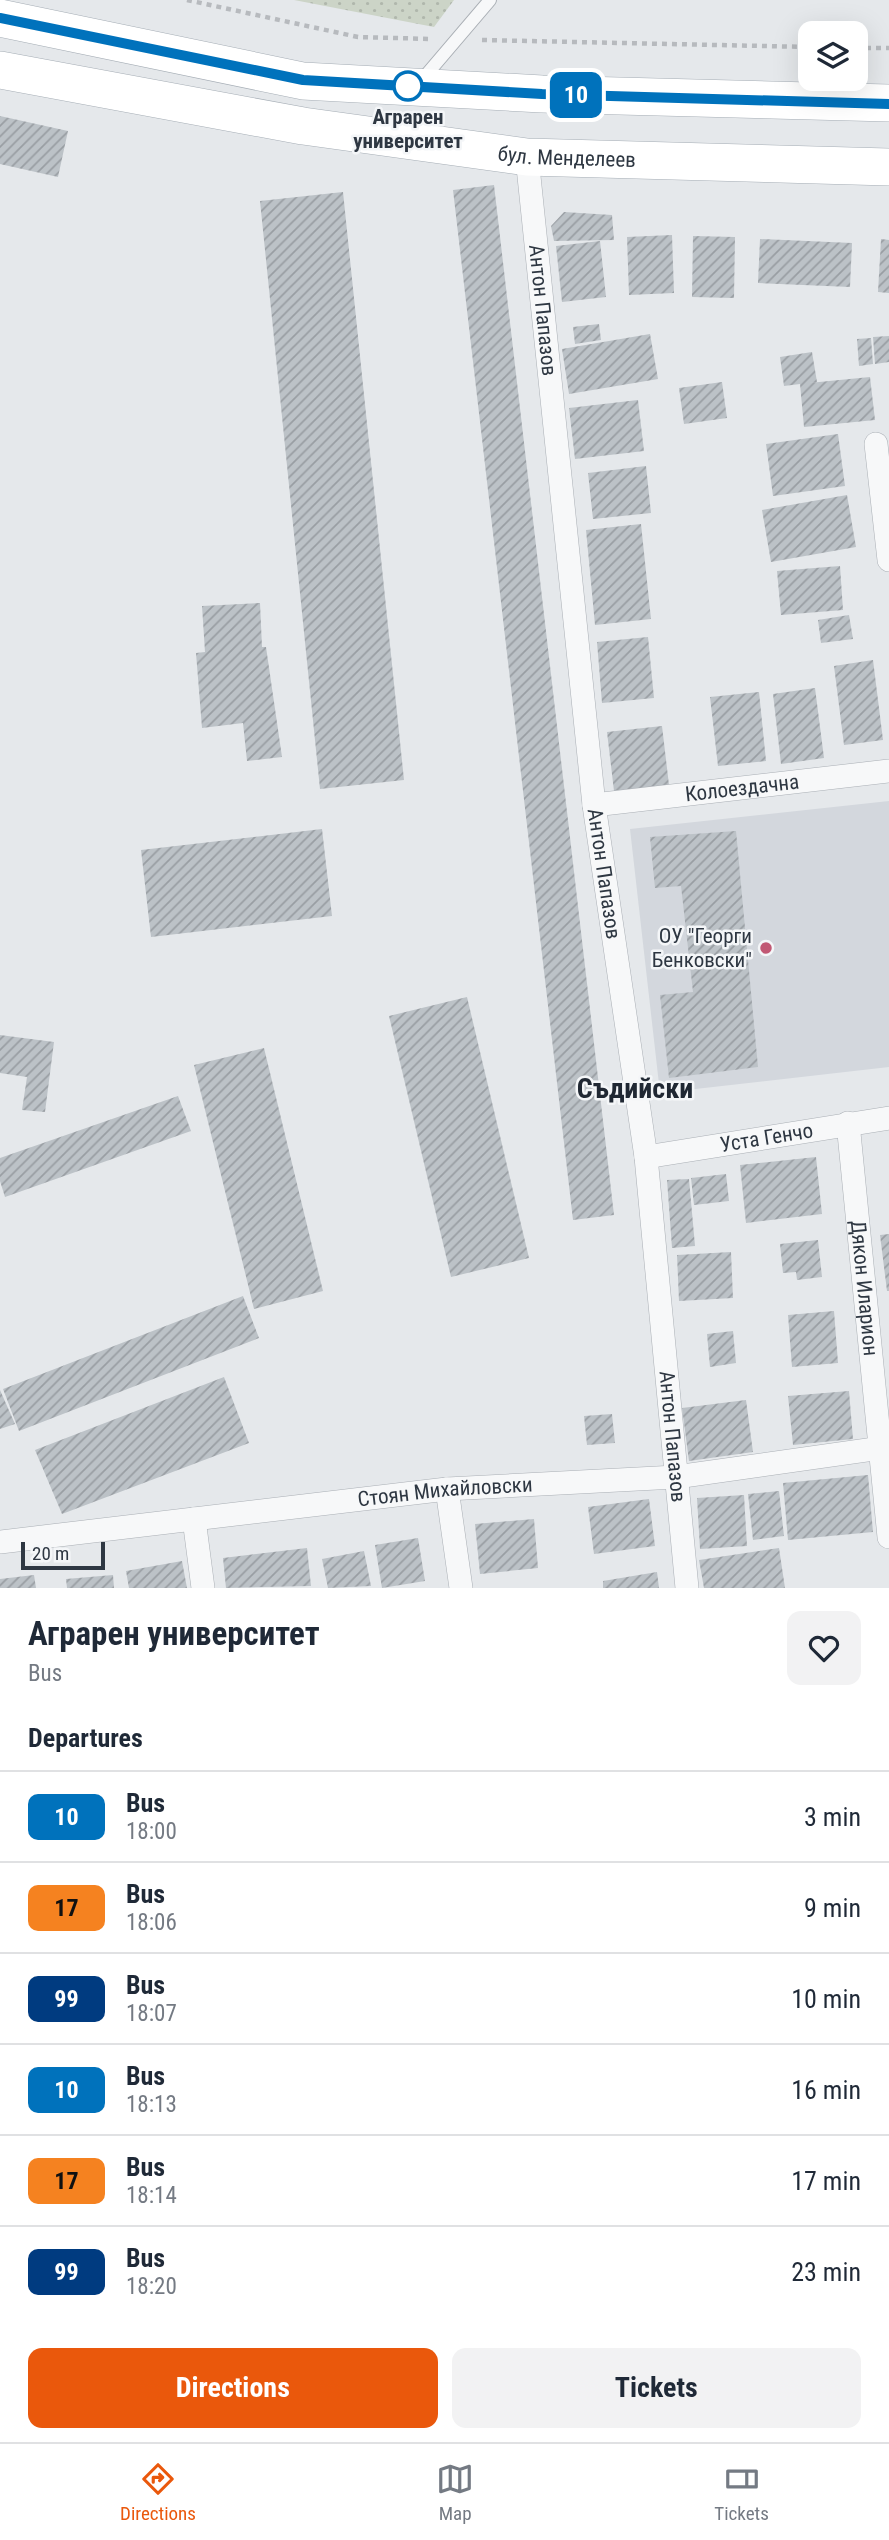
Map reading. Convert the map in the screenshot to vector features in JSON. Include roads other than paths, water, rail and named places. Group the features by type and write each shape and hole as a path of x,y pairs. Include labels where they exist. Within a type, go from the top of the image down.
{"main road":[{"path":"0,18 303,80 416,87 889,103"},
{"name":"бул. Менделеев","path":"0,70 303,126 527,157 889,167"}],"street":[{"name":"Антон Папазов","path":"527,157 594,805 646,1157 687,1588"},
{"path":"876,444 889,560"},
{"name":"Колоездачна","path":"594,805 889,771"},
{"name":"Уста Генчо","path":"646,1157 889,1118"},
{"name":"Дякон Иларион","path":"848,1123 883,1447 889,1536"},
{"name":"Стоян Михайловски","path":"0,1542 447,1489 677,1477 883,1447"},
{"path":"447,1489 461,1588"},
{"path":"194,1519 203,1588"}],"lane":[{"path":"416,87 490,0"}],"place":[{"name":"Аграрен университет","path":"408,86"},
{"name":"ОУ \"Георги Бенковски\"","path":"766,948"}],"district":[{"name":"Съдийски","path":"635,1088"}]}
